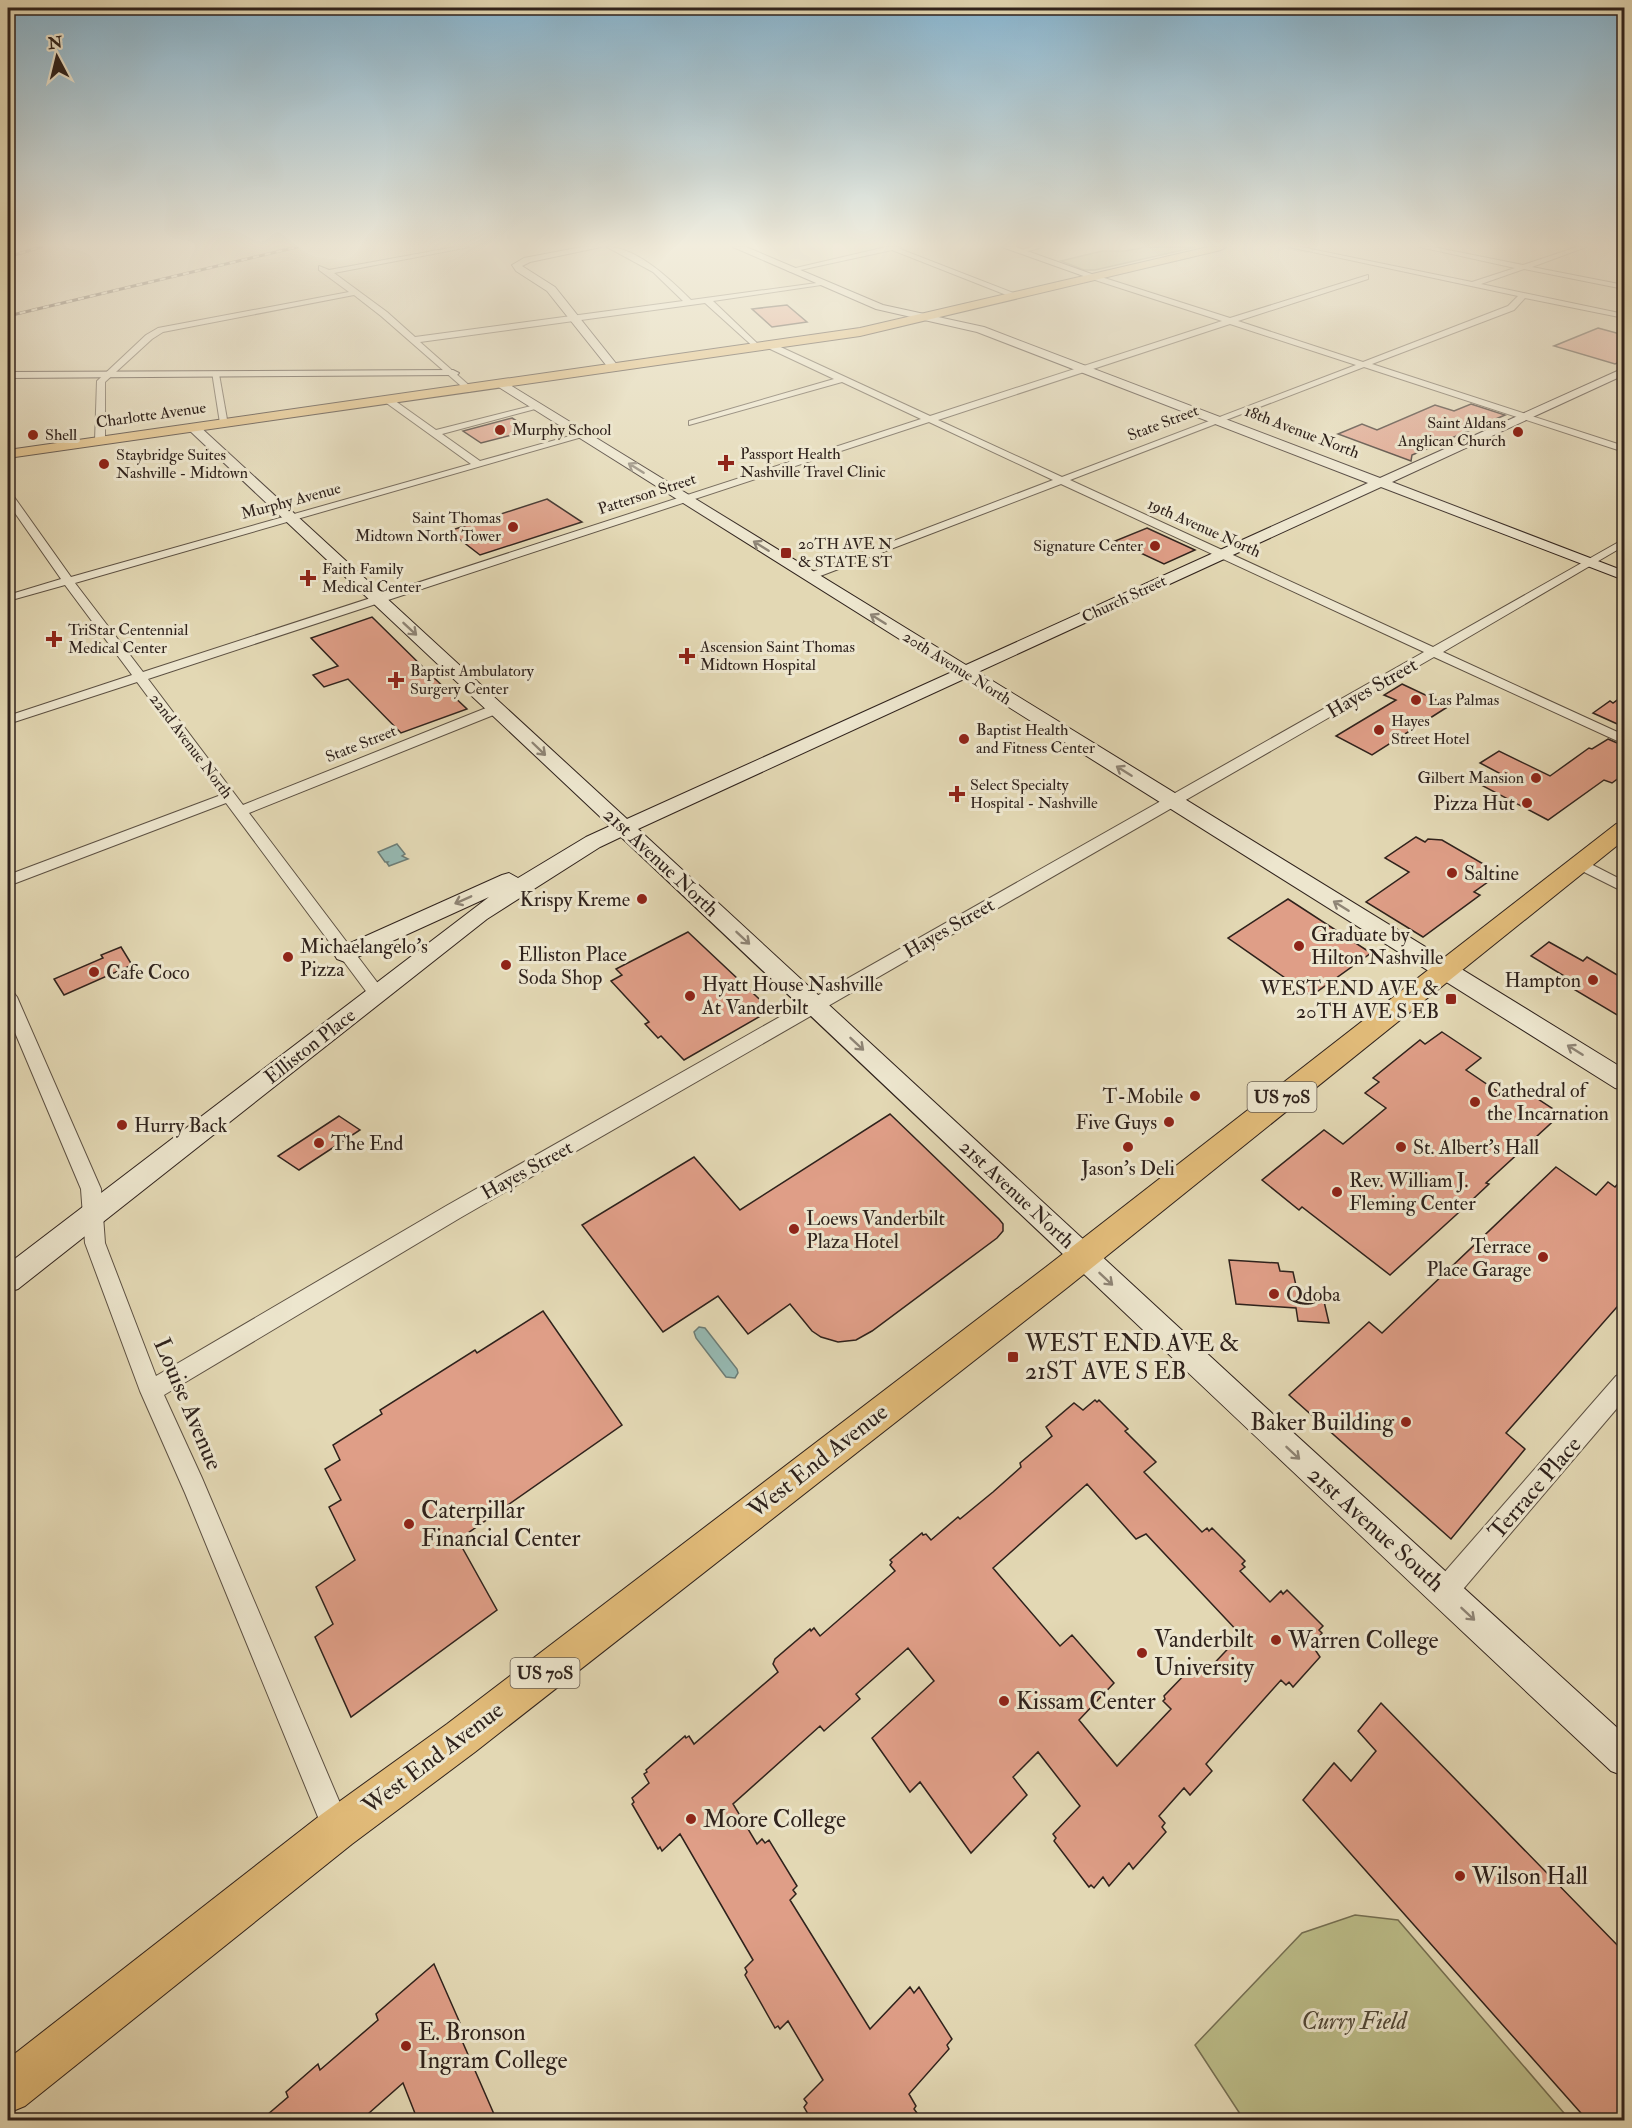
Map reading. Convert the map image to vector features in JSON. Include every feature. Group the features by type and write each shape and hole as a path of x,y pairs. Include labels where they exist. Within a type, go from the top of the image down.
{"main road":[{"path":"597,346 614,368"},
{"name":"Charlotte Avenue","path":"8,454 768,346"},
{"name":"18th Avenue North","path":"1024,346 1624,576"},
{"name":"Church Street","path":"623,827 1624,371"},
{"path":"8,375 453,373"},
{"name":"20th Avenue North","path":"501,384 1624,1081"},
{"name":"21st Avenue North","path":"194,428 1128,1299"},
{"name":"Elliston Place","path":"8,1280 479,914 593,842 623,827"},
{"name":"West End Avenue","path":"8,2088 337,1829 461,1738 1083,1256 1624,829"},
{"path":"345,954 593,842"},
{"name":"21st Avenue South","path":"1128,1299 1624,1758"}],"street":[{"path":"100,441 101,382 139,346"},
{"path":"421,346 468,389"},
{"name":"Patterson Street","path":"8,720 1153,346"},
{"path":"1309,346 1624,449"},
{"name":"State Street","path":"811,576 1414,346"},
{"name":"19th Avenue North","path":"764,347 930,419 1624,740"},
{"path":"215,374 225,423"},
{"path":"692,423 842,379"},
{"path":"388,400 479,465"},
{"path":"434,433 536,406"},
{"name":"Murphy Avenue","path":"8,598 584,435"},
{"name":"22nd Avenue North","path":"9,499 139,677 377,994"},
{"name":"Hayes Street","path":"151,1391 453,1212 1624,542"},
{"name":"State Street","path":"240,811 496,709"},
{"path":"8,881 229,796"},
{"path":"1581,864 1624,887"},
{"name":"Louise Avenue","path":"8,996 92,1189 95,1243 151,1391 194,1486 337,1829"},
{"name":"Terrace Place","path":"1444,1592 1624,1384"}],"green space":[{"name":"Curry Field","path":"1355,1915 1398,1920 1570,2120 1244,2120 1195,2045 1302,1933"}],"water":[{"path":"397,844 405,854 402,856 408,859 389,866 378,852"},
{"path":"699,1327 705,1328 737,1369 738,1373 735,1378 726,1377 696,1338 694,1332"}],"building":[{"path":"1555,346 1624,346 1624,360 1615,364"},
{"path":"1471,404 1505,415 1412,455 1411,461 1338,434 1362,424 1377,430 1435,405 1454,411"},
{"name":"Murphy School","path":"512,418 531,430 481,443 463,431"},
{"name":"Saint Thomas Midtown North Tower","path":"547,499 582,522 480,555 449,531"},
{"name":"Signature Center","path":"1147,528 1195,550 1164,564 1115,541"},
{"name":"Baptist Ambulatory Surgery Center","path":"372,617 467,709 401,733 348,679 324,687 313,675 338,666 311,638"},
{"path":"1402,684 1449,706 1372,755 1336,736 1396,700 1384,695"},
{"path":"1624,695 1624,727 1593,713 1610,701 1613,703"},
{"path":"1608,739 1624,746 1624,774 1612,783 1604,780 1548,820 1483,786 1501,774 1480,763 1499,751 1550,776 1589,748 1592,749"},
{"path":"1416,837 1425,842 1428,839 1442,840 1492,869 1495,877 1474,892 1480,895 1423,937 1366,902 1409,872 1385,858"},
{"name":"Graduate by Hilton Nashville","path":"1288,899 1371,953 1311,996 1228,938"},
{"name":"Hyatt House Nashville At Vanderbilt","path":"688,932 771,1010 684,1060 661,1036 658,1038 645,1024 649,1022 611,981 622,975 616,969"},
{"name":"Hampton","path":"1549,942 1583,961 1587,957 1624,979 1624,1019 1560,981 1566,977 1531,956"},
{"name":"Cafe Coco","path":"121,947 132,965 64,995 54,979 103,958 101,955"},
{"path":"1442,1032 1481,1058 1466,1070 1503,1095 1515,1084 1561,1114 1390,1275 1302,1207 1299,1210 1262,1180 1324,1130 1343,1144 1386,1108 1365,1093 1379,1082 1373,1078 1420,1040 1425,1044"},
{"name":"Loews Vanderbilt Plaza Hotel","path":"890,1114 999,1219 1003,1224 1003,1231 997,1238 872,1331 856,1340 838,1342 821,1337 812,1331 790,1304 748,1334 718,1296 663,1332 582,1225 694,1157 740,1210"},
{"name":"The End","path":"339,1116 360,1130 299,1170 278,1156"},
{"path":"1556,1167 1596,1195 1608,1182 1615,1187 1624,1177 1624,1299 1506,1433 1525,1449 1451,1539 1289,1395 1369,1322 1382,1333"},
{"name":"Qdoba","path":"1229,1260 1278,1263 1280,1271 1293,1272 1297,1290 1313,1291 1315,1296 1323,1297 1329,1323 1298,1321 1296,1308 1236,1304"},
{"name":"Caterpillar Financial Center","path":"543,1311 622,1425 458,1540 497,1610 351,1717 315,1637 333,1624 316,1587 355,1560 329,1507 341,1500 325,1469 340,1460 333,1445 382,1414 380,1410 475,1350 477,1353"},
{"path":"1095,1400 1097,1402 1099,1400 1128,1429 1125,1431 1156,1462 1144,1472 1202,1532 1207,1528 1209,1531 1212,1528 1245,1561 1242,1564 1245,1567 1240,1571 1270,1602 1281,1591 1283,1594 1287,1590 1323,1626 1319,1630 1322,1633 1312,1645 1320,1657 1293,1687 1289,1682 1286,1685 1281,1680 1206,1764 1212,1771 1190,1795 1184,1788 1159,1816 1165,1823 1162,1827 1166,1832 1133,1869 1129,1863 1109,1886 1103,1877 1094,1888 1091,1885 1089,1887 1054,1841 1056,1838 1053,1834 1080,1806 1038,1752 1013,1777 1027,1795 971,1853 920,1782 910,1792 872,1738 934,1681 908,1648 856,1694 860,1699 824,1731 820,1726 733,1804 757,1844 762,1839 765,1843 769,1840 797,1886 793,1890 796,1894 790,1900 870,2029 910,1987 914,1993 919,1987 952,2039 947,2045 949,2049 909,2094 917,2113 910,2121 812,2121 804,2107 807,2103 804,2099 823,2080 788,2021 780,2029 778,2026 775,2028 745,1975 747,1972 745,1968 753,1960 680,1834 662,1851 660,1847 658,1849 632,1804 634,1802 632,1798 649,1783 644,1774 646,1770 685,1736 686,1738 689,1736 694,1744 778,1672 773,1664 775,1659 810,1629 811,1631 814,1628 820,1636 895,1571 890,1565 892,1562 890,1560 922,1533 931,1540 993,1492 1021,1467 1020,1463 1052,1436 1046,1427 1074,1403 1083,1410","holes":["1087,1484 1136,1539 1146,1534 1241,1635 1204,1674 1193,1666 1164,1696 1163,1701 1171,1709 1117,1766 1079,1720 1114,1683 1072,1635 1060,1646 993,1568"]},
{"name":"Wilson Hall","path":"1381,1703 1624,1952 1624,2121 1588,2121 1303,1800 1334,1763 1351,1781 1376,1751 1358,1731"},
{"name":"E. Bronson Ingram College","path":"434,1964 460,2023 456,2027 497,2121 418,2121 403,2083 360,2121 260,2121 288,2097 286,2092 318,2064 320,2070 378,2020 376,2014"}],"place":[{"name":"Murphy School","path":"500,430"},
{"name":"Saint Aldans Anglican Church","path":"1518,432"},
{"name":"Shell","path":"33,435"},
{"name":"Passport Health Nashville Travel Clinic","path":"726,463"},
{"name":"Staybridge Suites Nashville - Midtown","path":"104,464"},
{"name":"Saint Thomas Midtown North Tower","path":"513,527"},
{"name":"Signature Center","path":"1155,546"},
{"name":"20TH AVE N & STATE ST","path":"786,553"},
{"name":"Faith Family Medical Center","path":"308,578"},
{"name":"TriStar Centennial Medical Center","path":"54,639"},
{"name":"Ascension Saint Thomas Midtown Hospital","path":"687,656"},
{"name":"Baptist Ambulatory Surgery Center","path":"396,680"},
{"name":"Las Palmas","path":"1416,700"},
{"name":"Hayes Street Hotel","path":"1379,730"},
{"name":"Baptist Health and Fitness Center","path":"964,739"},
{"name":"Gilbert Mansion","path":"1536,778"},
{"name":"Select Specialty Hospital - Nashville","path":"957,794"},
{"name":"Pizza Hut","path":"1527,803"},
{"name":"Saltine","path":"1452,873"},
{"name":"Krispy Kreme","path":"642,899"},
{"name":"Graduate by Hilton Nashville","path":"1299,946"},
{"name":"Michaelangelo’s Pizza","path":"288,957"},
{"name":"Elliston Place Soda Shop","path":"506,965"},
{"name":"Cafe Coco","path":"94,972"},
{"name":"Hampton","path":"1593,980"},
{"name":"Hyatt House Nashville At Vanderbilt","path":"690,996"},
{"name":"WEST END AVE & 20TH AVE S EB","path":"1451,999"},
{"name":"T-Mobile","path":"1195,1096"},
{"name":"Cathedral of the Incarnation","path":"1475,1102"},
{"name":"Five Guys","path":"1169,1122"},
{"name":"Hurry Back","path":"122,1125"},
{"name":"The End","path":"319,1143"},
{"name":"Jason's Deli","path":"1128,1147"},
{"name":"St. Albert's Hall","path":"1401,1147"},
{"name":"Rev. William J. Fleming Center","path":"1337,1192"},
{"name":"Loews Vanderbilt Plaza Hotel","path":"794,1229"},
{"name":"Terrace Place Garage","path":"1543,1257"},
{"name":"Qdoba","path":"1274,1294"},
{"name":"WEST END AVE & 21ST AVE S EB","path":"1013,1357"},
{"name":"Baker Building","path":"1406,1422"},
{"name":"Caterpillar Financial Center","path":"409,1524"},
{"name":"Warren College","path":"1276,1640"},
{"name":"Vanderbilt University","path":"1142,1653"},
{"name":"Kissam Center","path":"1004,1701"},
{"name":"Moore College","path":"691,1819"},
{"name":"Wilson Hall","path":"1460,1876"},
{"name":"E. Bronson Ingram College","path":"406,2046"}]}
